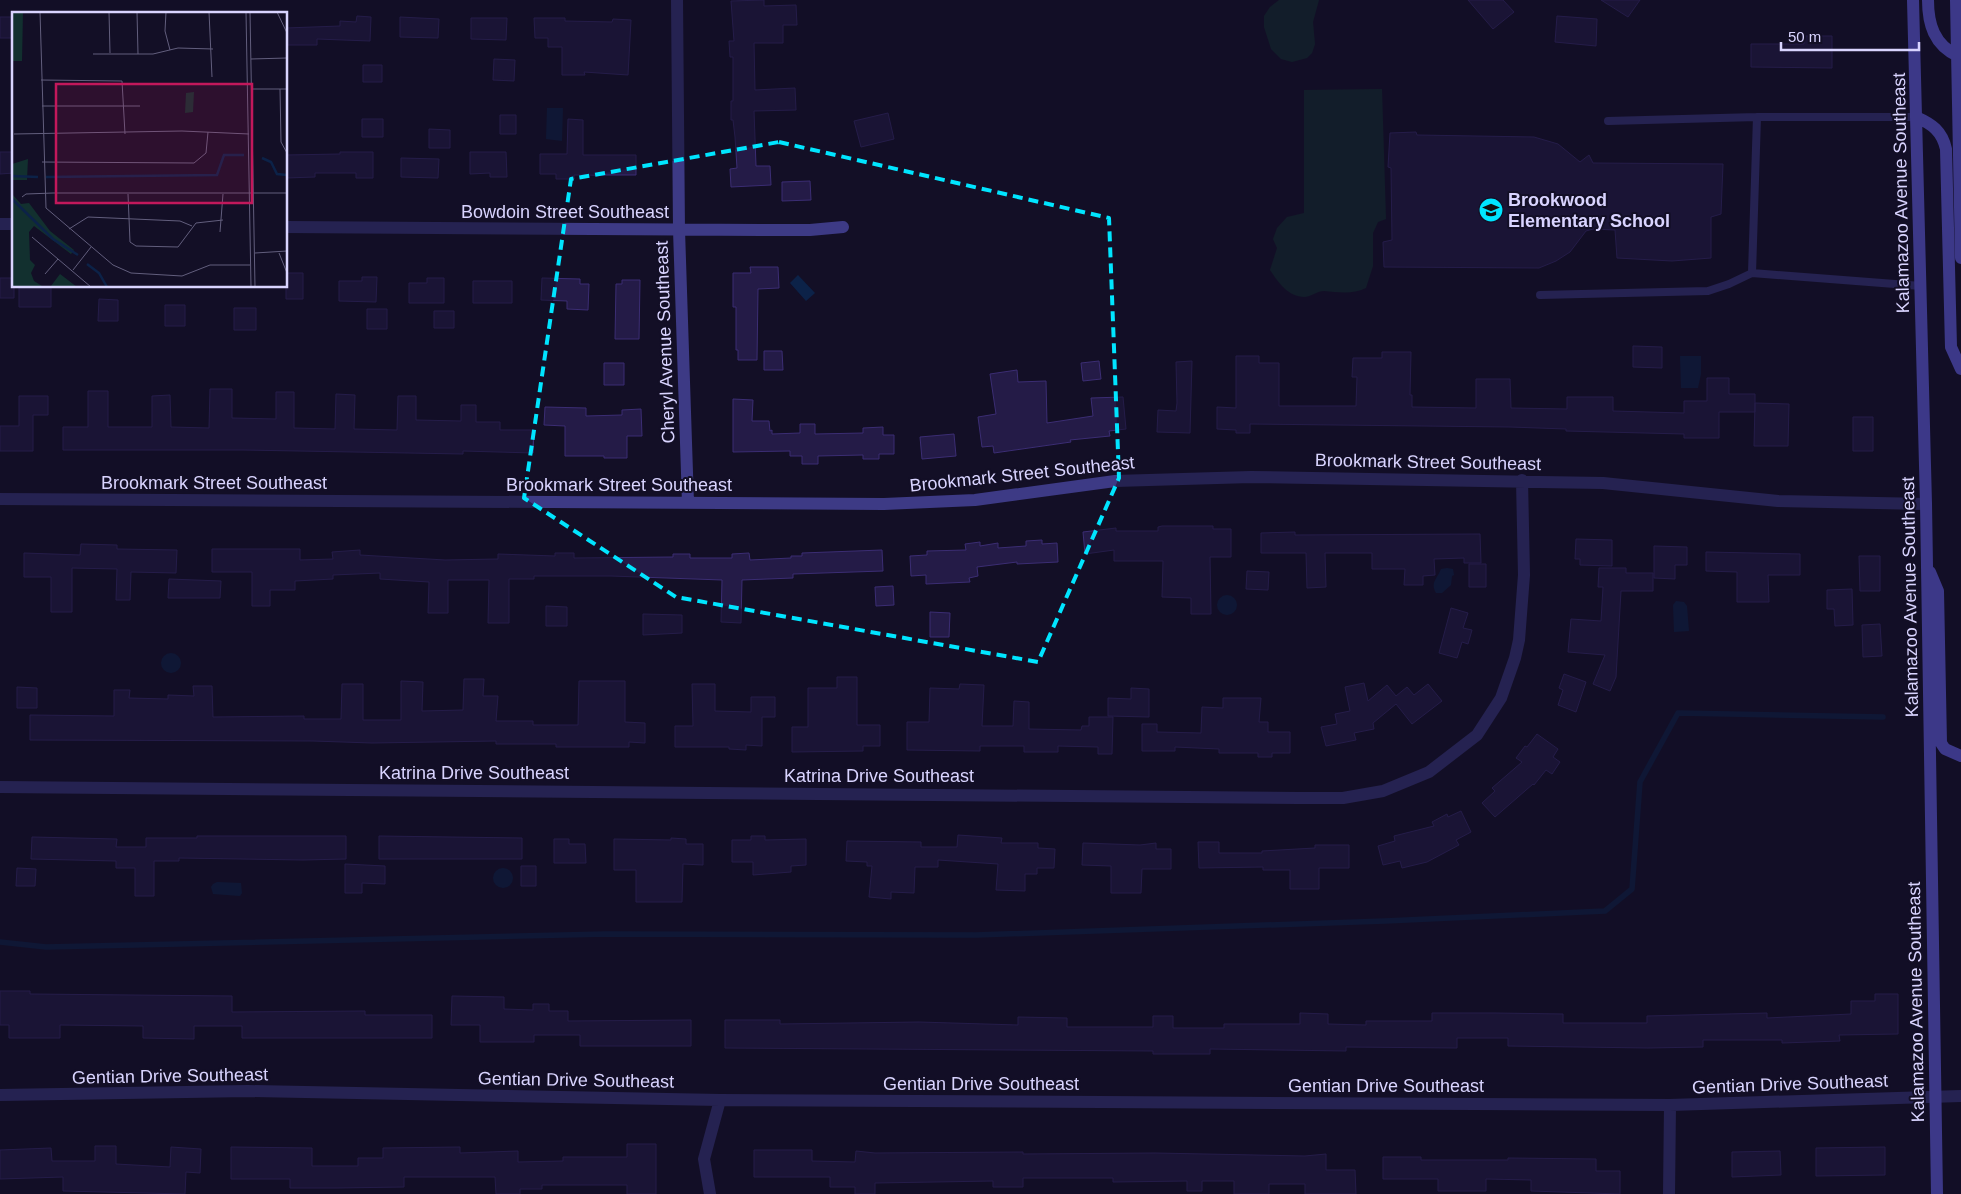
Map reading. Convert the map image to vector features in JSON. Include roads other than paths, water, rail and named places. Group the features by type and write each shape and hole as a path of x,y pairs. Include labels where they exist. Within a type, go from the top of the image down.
{"main road":[{"name":"Kalamazoo Avenue Southeast","path":"1913,0 1926,504 1937,1194"},
{"path":"1928,0 1928,12 1934,34 1949,52 1960,56"},
{"path":"1956,0 1960,56 1961,258"},
{"path":"1916,117 1934,126 1944,138 1946,149 1951,347 1961,369"},
{"path":"1927,562 1938,591 1941,743 1944,749 1961,756"}],"street":[{"name":"Cheryl Avenue Southeast","path":"677,0 679,230 688,503"},
{"name":"Bowdoin Street Southeast","path":"288,226 679,230 810,230 843,227"},
{"name":"Brookmark Street Southeast","path":"0,499 884,504 975,500 1115,481 1256,477 1522,480 1603,483 1778,501 1926,504"},
{"name":"Katrina Drive Southeast","path":"0,787 1298,798 1343,798 1384,791 1429,772 1467,743 1476,735 1501,698 1515,658 1522,615 1524,576 1522,480"},
{"name":"Gentian Drive Southeast","path":"0,1095 248,1091 720,1100 1670,1105 1961,1096"},
{"path":"710,1194 704,1158 720,1100"},
{"path":"1669,1194 1670,1105"}],"lane":[{"path":"1608,121 1757,117 1916,117"},
{"path":"1752,273 1757,117"},
{"path":"1540,295 1708,291 1752,273 1921,286"}],"water":[{"path":"547,108 563,108 562,141 546,139"},
{"path":"798,275 815,293 806,301 790,283"},
{"path":"1680,356 1701,356 1701,374 1698,388 1681,388"},
{"path":"1441,569 1453,569 1454,575 1452,576 1451,585 1442,593 1436,593 1434,590 1435,581"},
{"path":"1223,595 1231,595 1237,601 1237,609 1231,615 1223,615 1217,609 1217,601"},
{"path":"1676,601 1684,602 1687,606 1689,631 1674,632 1673,605"},
{"path":"171,653 178,656 181,663 178,670 171,673 164,670 161,663 164,656"},
{"path":"499,868 507,868 513,874 513,882 507,888 499,888 493,882 493,874"},
{"path":"217,882 241,883 242,893 240,896 213,894 211,887"}],"waterway":[{"path":"0,942 46,947 607,934 976,935 1385,921 1605,911 1632,889 1640,782 1678,713 1883,717"}],"place":[{"name":"Brookwood Elementary School","path":"1491,210"}]}
